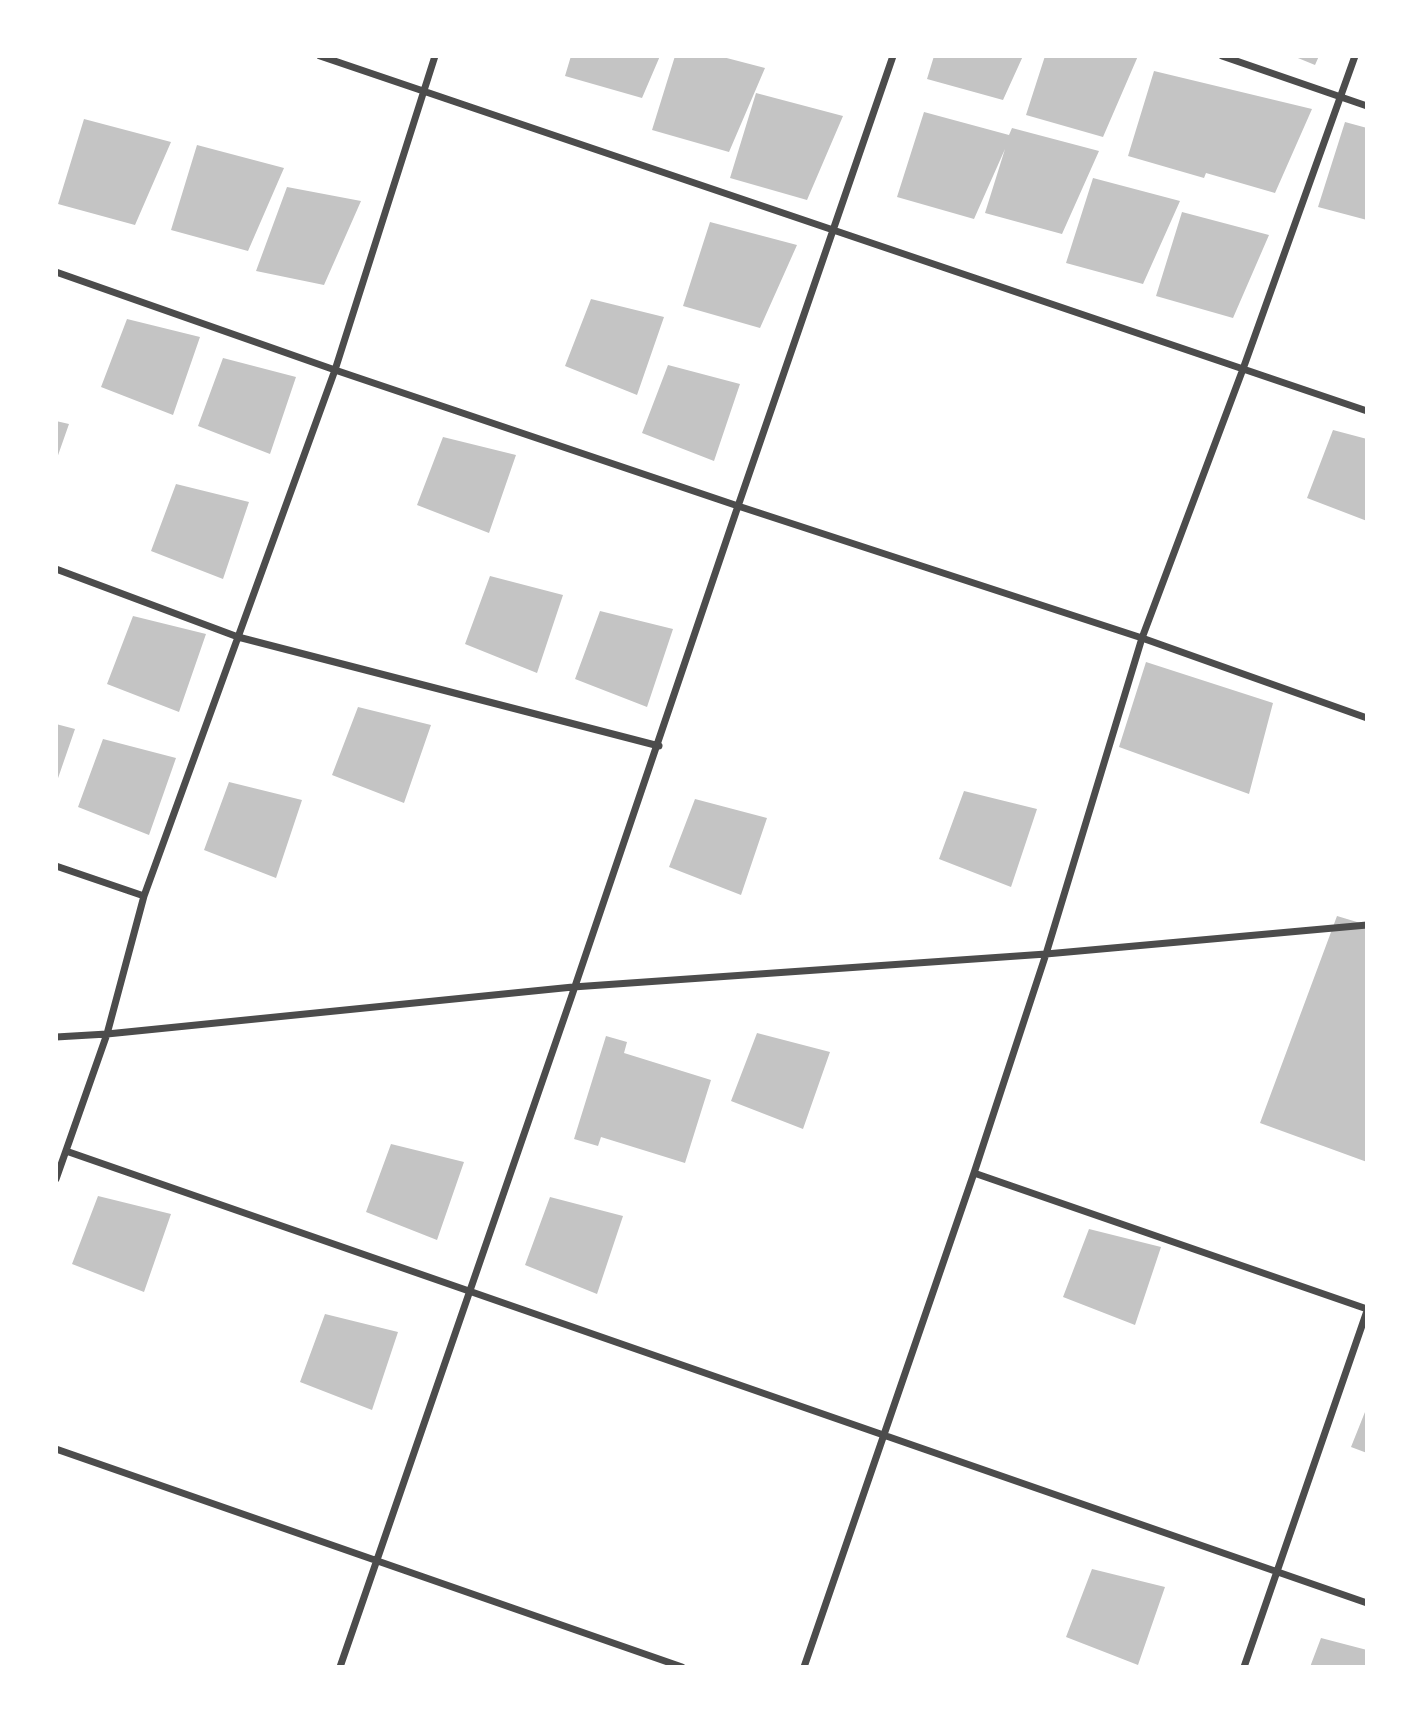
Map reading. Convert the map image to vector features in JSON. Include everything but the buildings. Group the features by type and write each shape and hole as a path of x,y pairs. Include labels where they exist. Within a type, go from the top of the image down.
{"street":[{"path":"320,56 1367,411"},
{"path":"56,1179 107,1034 144,896 335,370 435,56"},
{"path":"341,1667 573,988 659,746 738,506 893,56"},
{"path":"1222,56 1367,106"},
{"path":"804,1667 974,1173 1046,954 1142,638 1243,369 1355,56"},
{"path":"56,272 335,370 738,506 1142,638 1367,718"},
{"path":"56,569 238,637 659,746"},
{"path":"56,866 144,896"},
{"path":"56,1037 573,988 1046,954 1367,925"},
{"path":"66,1151 1367,1604"},
{"path":"974,1173 1367,1310 1244,1667"},
{"path":"56,1449 682,1667"}]}
